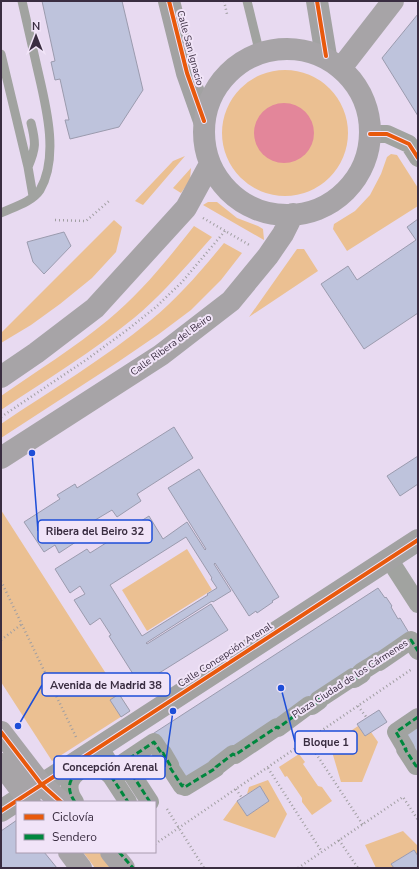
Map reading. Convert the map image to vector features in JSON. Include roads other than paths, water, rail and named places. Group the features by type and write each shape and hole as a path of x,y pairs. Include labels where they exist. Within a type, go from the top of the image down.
{"main road":[{"path":"333,62 393,1"},
{"path":"284,49 309,52 333,62 352,77 360,92 367,111 370,134 364,164 351,186 329,204 293,214 276,214 244,203 227,190 210,164 204,140 204,121 212,96 224,77 239,64 260,54 284,49"},
{"path":"1,377 36,353 95,308 186,208 210,164"},
{"name":"Calle Ribera del Beiro","path":"1,458 161,355 231,301 268,256 283,234 293,214"},
{"path":"1,732 32,794"},
{"path":"1,764 32,794 58,801"},
{"path":"112,853 124,868"}],"street":[{"name":"Calle San Ignacio","path":"169,1 187,73 204,121"},
{"path":"317,1 333,62"},
{"path":"370,134 388,134 409,144 418,158"},
{"name":"Calle Concepción Arenal","path":"19,801 32,794 102,744 418,540"},
{"path":"388,559 418,604"},
{"name":"Plaza Ciudad de los Cármenes","path":"155,801 124,762 154,742 170,764 169,766 182,786 184,785 185,787 216,768 216,766 233,754 235,755 277,727 278,728 309,705 312,706 319,701 318,700 354,677 354,679 362,674 361,672 375,662 379,662 411,640 418,651"},
{"path":"418,718 396,732 416,766 418,766"},
{"path":"74,801 69,789 70,782 75,774 91,766 100,766 111,776 127,801"},
{"name":"Calle Concepción Arenal","path":"1,811 16,803"},
{"path":"120,853 133,868"}],"lane":[{"path":"1,213 26,202 39,190 46,172 49,150 48,117 22,1"},
{"path":"247,1 260,54"},
{"path":"1,54 28,167 33,196"},
{"path":"28,167 34,152 35,141 31,123"},
{"path":"102,744 139,801"}],"place":[{"name":"Ribera del Beiro 32","path":"32,453"},
{"name":"Bloque 1","path":"281,688"},
{"name":"Concepción Arenal","path":"173,711"},
{"name":"Avenida de Madrid 38","path":"18,726"}]}
